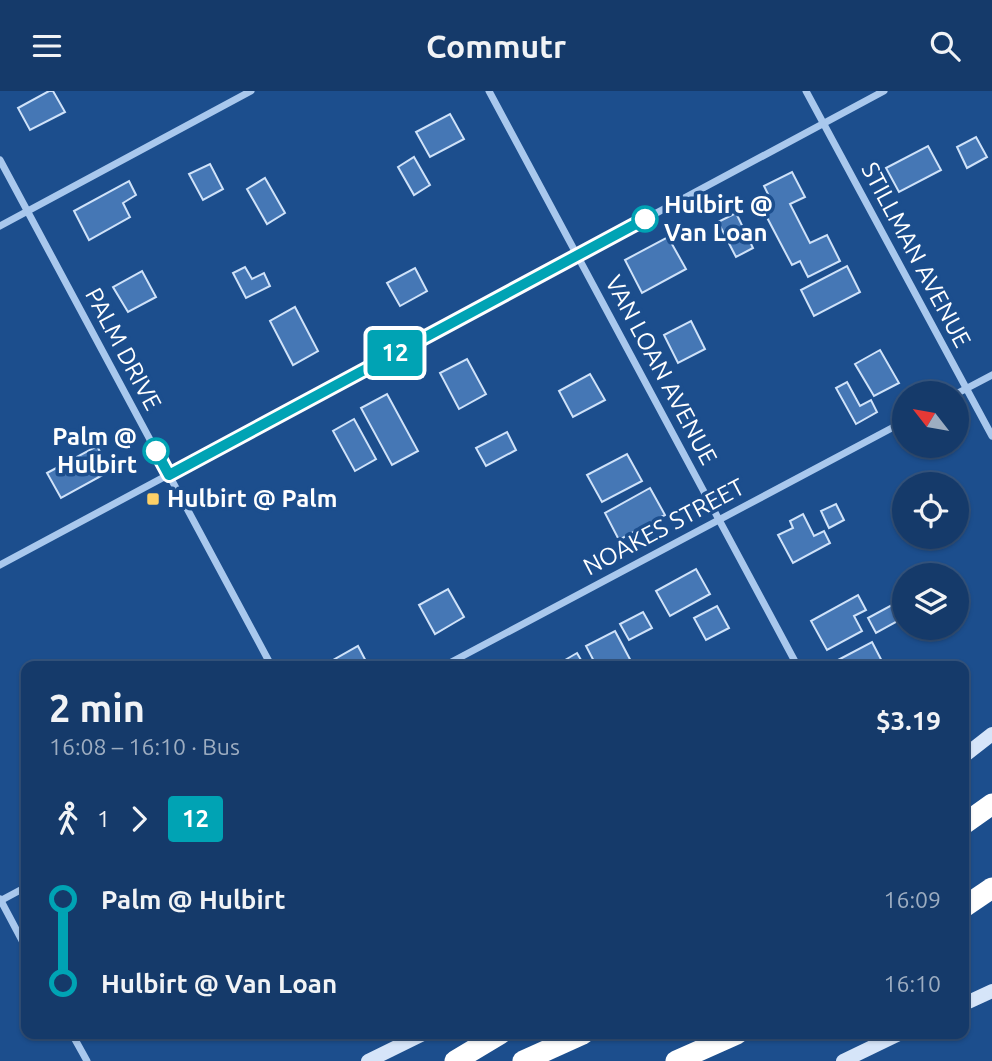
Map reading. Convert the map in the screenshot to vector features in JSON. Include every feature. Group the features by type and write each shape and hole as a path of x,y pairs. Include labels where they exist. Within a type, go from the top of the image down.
{"highway":[{"path":"969,820 992,804"},
{"path":"969,904 992,888"},
{"path":"455,1061 492,1039"},
{"path":"523,1061 572,1039"},
{"path":"676,1061 726,1039"},
{"path":"690,1061 728,1039"}],"main road":[{"path":"969,752 992,734"},
{"path":"969,1002 992,991"},
{"path":"368,1061 413,1039"},
{"path":"843,1061 889,1039"}],"street":[{"path":"0,226 251,91"},
{"name":"VAN LOAN AVENUE","path":"489,91 795,661"},
{"name":"STILLMAN AVENUE","path":"806,91 962,381"},
{"path":"0,565 884,91"},
{"name":"PALM DRIVE","path":"0,160 269,661"},
{"path":"970,386 992,375"},
{"name":"STILLMAN AVENUE","path":"970,395 992,436"},
{"name":"NOAKES STREET","path":"453,661 892,428"},
{"path":"21,890 0,900 21,939"},
{"path":"75,1039 87,1061"}],"building":[{"path":"53,91 65,112 30,130 18,108"},
{"path":"450,114 464,139 430,157 416,132"},
{"path":"976,137 987,157 967,168 957,147"},
{"path":"928,146 941,170 899,192 886,168"},
{"path":"414,157 430,185 414,195 398,167"},
{"path":"210,164 223,189 203,200 189,174"},
{"path":"792,172 805,197 790,204 810,243 827,235 840,261 808,277 800,261 792,265 762,208 769,204 764,196 768,194 764,186"},
{"path":"265,178 285,213 267,224 247,189"},
{"path":"129,181 136,195 123,203 130,217 89,240 74,211"},
{"path":"736,213 753,248 736,257 718,222"},
{"path":"668,237 686,269 642,293 625,260"},
{"path":"847,266 860,292 814,316 801,290"},
{"path":"245,267 252,279 264,273 270,286 246,298 233,273"},
{"path":"415,268 427,291 400,306 387,283"},
{"path":"142,271 156,297 128,312 113,287"},
{"path":"295,307 318,351 293,365 270,321"},
{"path":"691,321 705,349 678,363 664,335"},
{"path":"880,350 898,381 892,381 892,387 874,396 855,364"},
{"path":"467,359 486,394 459,409 440,373"},
{"path":"590,374 605,400 573,417 559,391"},
{"path":"847,382 860,406 871,400 877,412 856,424 836,388"},
{"path":"387,394 418,451 392,465 361,408"},
{"path":"354,419 376,459 355,471 333,431"},
{"path":"507,432 516,450 486,466 476,448"},
{"path":"97,446 110,471 61,498 47,473"},
{"path":"627,454 642,481 602,502 587,475"},
{"path":"650,488 665,515 619,540 605,513"},
{"path":"836,504 844,520 829,528 821,511"},
{"path":"803,514 814,536 824,531 830,543 793,563 778,535 793,528 790,521"},
{"path":"696,569 710,594 670,616 656,591"},
{"path":"448,589 464,617 435,634 419,605"},
{"path":"858,595 866,610 854,616 862,631 827,650 811,621"},
{"path":"892,605 892,624 876,633 868,618"},
{"path":"717,606 729,628 706,640 694,618"},
{"path":"643,612 652,628 629,640 620,624"},
{"path":"615,631 631,661 594,661 586,646"},
{"path":"872,642 882,661 839,661"},
{"path":"358,646 366,661 332,661"},
{"path":"577,653 582,661 566,661"}],"bus line":[{"name":"12","path":"156,451 169,475 645,219"}],"place":[{"name":"Hulbirt @ Van Loan","path":"645,219"},
{"name":"Palm @ Hulbirt","path":"156,451"},
{"name":"Hulbirt @ Palm","path":"153,499"}]}
